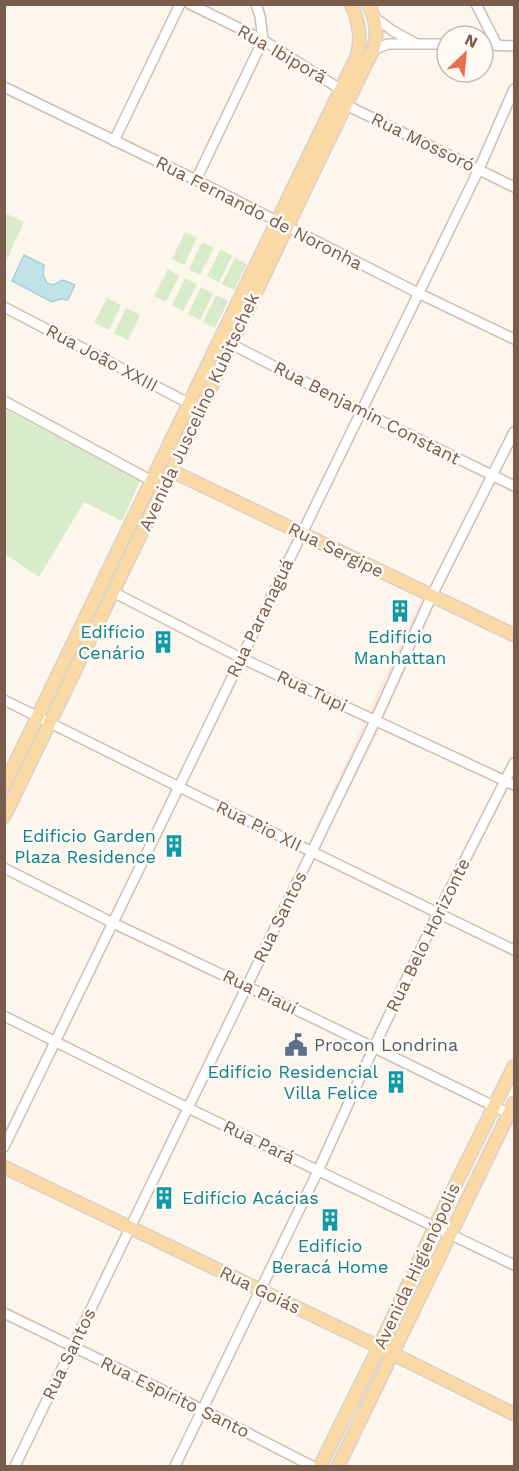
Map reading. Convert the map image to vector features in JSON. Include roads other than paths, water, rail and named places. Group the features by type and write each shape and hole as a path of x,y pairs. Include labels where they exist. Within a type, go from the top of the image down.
{"main road":[{"name":"Avenida Juscelino Kubitschek","path":"4,817 44,718 155,476 195,406 226,342 282,224 340,89 356,58 360,47 357,21 351,4"},
{"name":"Avenida Juscelino Kubitschek","path":"282,224 373,50 376,35 374,17 368,4"},
{"path":"340,89 355,86"},
{"name":"Avenida Juscelino Kubitschek","path":"4,794 6,782 113,592 172,471 195,406"},
{"name":"Rua Sergipe","path":"172,471 514,635"},
{"name":"Avenida Higienópolis","path":"320,1467 514,1066"},
{"name":"Avenida Higienópolis","path":"338,1467 392,1353 513,1111"},
{"name":"Rua Goiás","path":"4,1167 131,1226 514,1414"}],"street":[{"path":"114,141 180,4"},
{"name":"Rua Ibiporã","path":"190,4 263,40 340,89"},
{"path":"196,180 263,40 256,4"},
{"path":"476,4 497,45 514,46"},
{"path":"374,17 417,44"},
{"path":"373,50 388,44 435,44"},
{"name":"Rua Fernando de Noronha","path":"4,87 514,339"},
{"path":"340,89 346,105"},
{"name":"Rua Paranaguá","path":"4,1147 478,170 514,89"},
{"name":"Rua Mossoró","path":"346,105 514,187"},
{"name":"Rua João XXIII","path":"4,307 195,406"},
{"name":"Rua Benjamin Constant","path":"226,342 514,486"},
{"path":"4,401 155,476"},
{"name":"Rua Santos","path":"13,1467 375,721 432,596 514,432"},
{"name":"Rua Sergipe","path":"155,476 172,471"},
{"name":"Rua Tupi","path":"113,592 241,658 510,783"},
{"name":"Rua Pio XII","path":"4,700 514,950"},
{"name":"Rua Belo Horizonte","path":"175,1467 318,1171 438,913 510,783 514,763"},
{"name":"Rua Piauí","path":"4,868 495,1107 513,1111"},
{"name":"Rua Pará","path":"4,1016 188,1108 514,1265"},
{"name":"Rua Espírito Santo","path":"4,1314 203,1410 312,1467"},
{"path":"4,1464 13,1467"}],"water":[{"path":"24,255 44,265 43,275 47,283 53,285 63,280 75,285 68,300 60,299 52,302 12,281"}],"place":[{"name":"Edifício Manhattan","path":"400,611"},
{"name":"Edifício Cenário","path":"163,642"},
{"name":"Edificio Garden Plaza Residence","path":"174,846"},
{"name":"Procon Londrina","path":"296,1045"},
{"name":"Edifício Residencial Villa Felice","path":"396,1082"},
{"name":"Edifício Acácias","path":"164,1198"},
{"name":"Edifício Beracá Home","path":"330,1220"}]}
